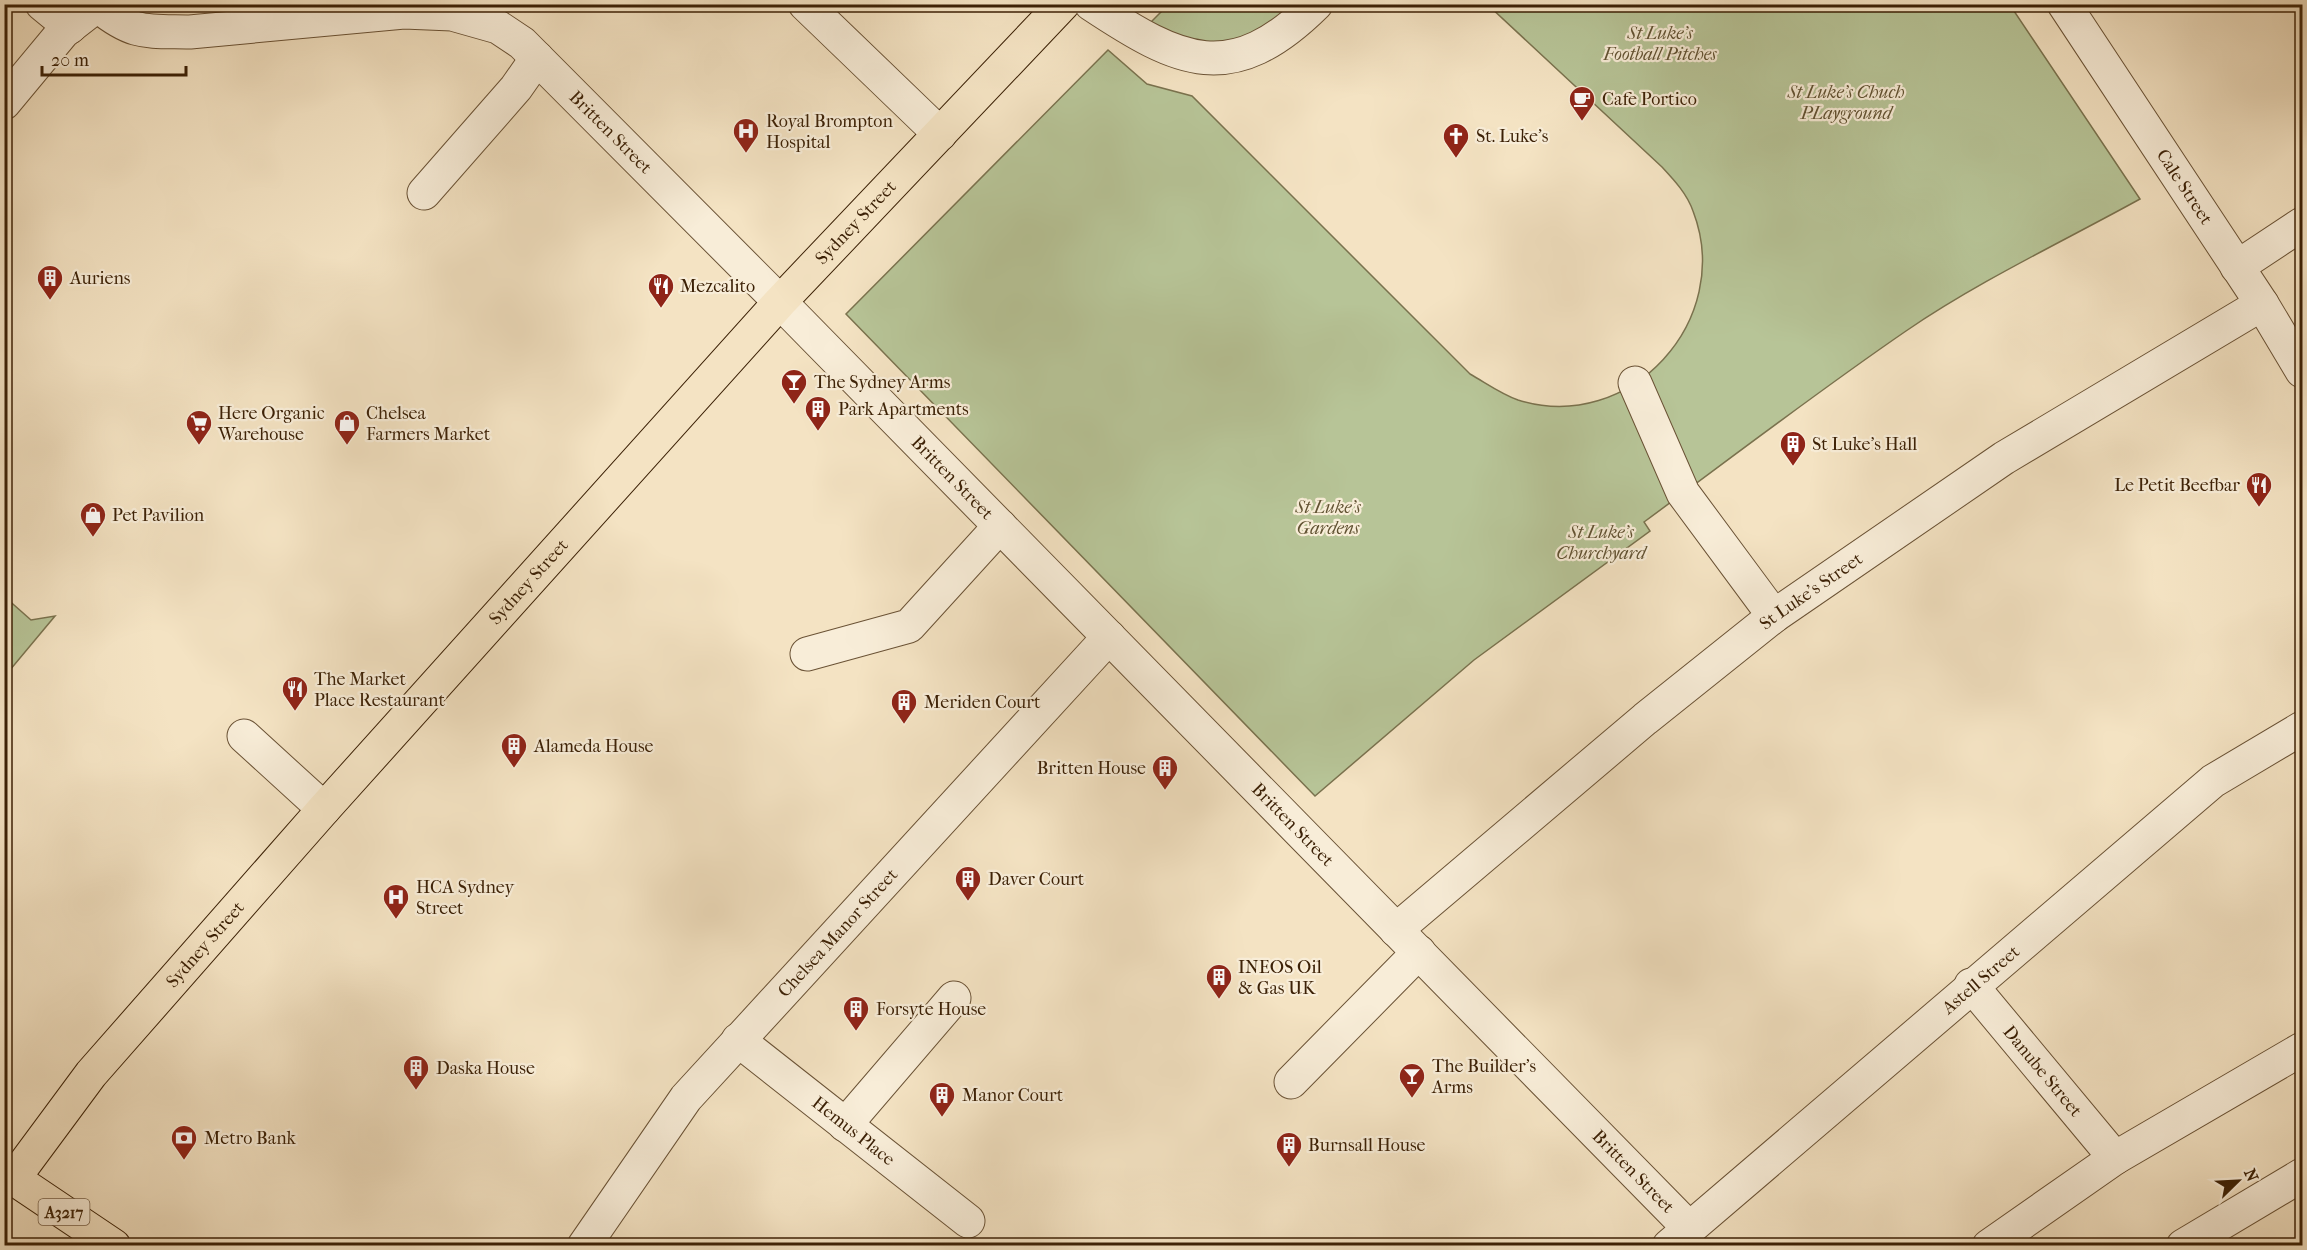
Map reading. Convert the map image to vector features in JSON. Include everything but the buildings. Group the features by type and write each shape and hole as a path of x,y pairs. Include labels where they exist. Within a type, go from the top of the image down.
{"main road":[{"name":"Sydney Street","path":"9,1175 91,1074 324,809 780,302 1063,4"},
{"name":"A3217","path":"9,1175 114,1245"}],"street":[{"path":"42,4 70,27"},
{"path":"805,4 940,134"},
{"path":"1091,4 1128,29 1172,51 1197,58 1225,59 1250,51 1271,40 1295,25 1316,4"},
{"path":"4,103 70,27 98,5"},
{"name":"Britten Street","path":"98,5 115,20 137,31 180,32 407,8 452,14 498,27 537,58 780,302 1408,941 1679,1237"},
{"name":"Cale Street","path":"2066,5 2262,304 2302,371"},
{"path":"424,193 516,88 537,58"},
{"path":"2237,267 2302,224"},
{"name":"St Luke's Street","path":"1291,1082 1408,941 1645,719 1774,616 2004,458 2262,304"},
{"path":"1635,383 1683,493 1774,616"},
{"path":"807,654 909,626 1000,526"},
{"name":"Chelsea Manor Street","path":"584,1245 686,1098 1109,637"},
{"name":"Astell Street","path":"1679,1237 1971,985 2213,781 2302,728"},
{"path":"244,736 324,809"},
{"name":"Danube Street","path":"1971,985 2115,1158"},
{"path":"845,1125 954,998"},
{"name":"Hemus Place","path":"738,1040 968,1221"},
{"path":"1989,1245 2115,1158 2302,1049"},
{"path":"2183,1245 2302,1175"}],"green space":[{"path":"1168,5 1299,5 1239,50 1144,29"},
{"name":"St Luke's Gardens","path":"1488,5 2010,5 2140,199 1962,295 1840,378 1644,522 1650,531 1474,660 1315,796 846,314 1108,50 1147,84 1192,96 1470,374 1518,400 1559,406 1598,401 1634,384 1663,360 1686,328 1699,291 1702,252 1693,211 1684,193 1662,167"},
{"path":"5,597 31,620 55,616 5,676"}],"place":[{"name":"Cafe Portico","path":"1582,122"},
{"name":"Royal Brompton Hospital","path":"746,154"},
{"name":"St. Luke's","path":"1456,159"},
{"name":"Auriens","path":"50,301"},
{"name":"Mezcalito","path":"661,309"},
{"name":"The Sydney Arms","path":"794,405"},
{"name":"Park Apartments","path":"818,432"},
{"name":"Here Organic Warehouse","path":"199,446"},
{"name":"Chelsea Farmers Market","path":"347,446"},
{"name":"St Luke's Hall","path":"1793,467"},
{"name":"Le Petit Beefbar","path":"2259,508"},
{"name":"Pet Pavilion","path":"93,538"},
{"name":"The Market Place Restaurant","path":"295,712"},
{"name":"Meriden Court","path":"904,725"},
{"name":"Alameda House","path":"514,769"},
{"name":"Britten House","path":"1165,791"},
{"name":"Daver Court","path":"968,902"},
{"name":"HCA Sydney Street","path":"396,920"},
{"name":"INEOS Oil & Gas UK","path":"1219,1000"},
{"name":"Forsyte House","path":"856,1032"},
{"name":"Daska House","path":"416,1091"},
{"name":"The Builder's Arms","path":"1412,1099"},
{"name":"Manor Court","path":"942,1118"},
{"name":"Metro Bank","path":"184,1161"},
{"name":"Burnsall House","path":"1289,1168"}],"park label":[{"name":"St Luke's Football Pitches","path":"1660,43"},
{"name":"St Luke's Chuch PLayground","path":"1846,102"},
{"name":"St Luke's Churchyard","path":"1601,542"}]}
